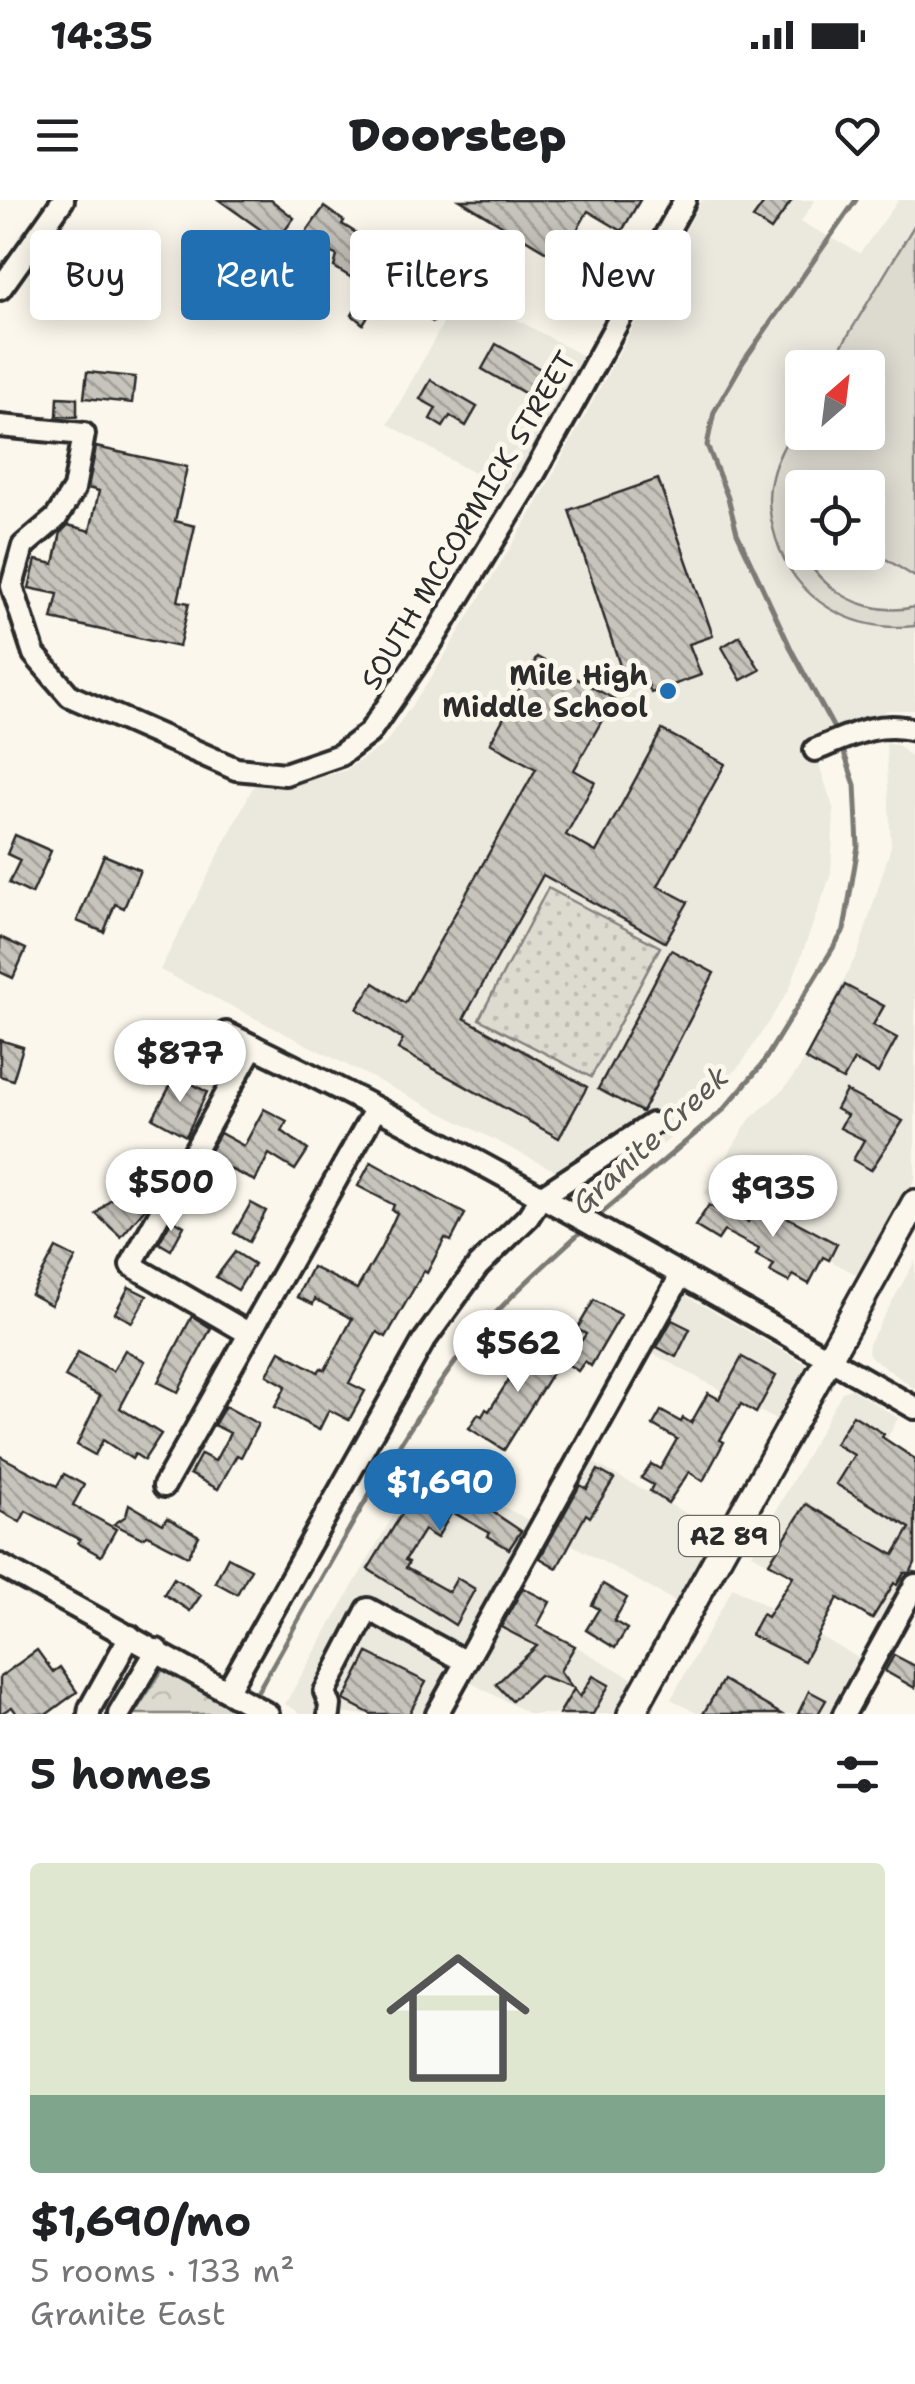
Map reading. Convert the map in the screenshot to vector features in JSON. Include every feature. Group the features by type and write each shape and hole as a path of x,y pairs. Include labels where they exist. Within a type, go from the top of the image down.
{"main road":[{"name":"AZ 89","path":"631,1714 915,1202"}],"street":[{"path":"0,289 62,200"},
{"name":"SOUTH MCCORMICK STREET","path":"0,426 84,434 74,489 56,518 23,546 12,586 34,654 70,696 236,769 285,774 340,755 369,733 431,644 534,474 685,200"},
{"path":"815,750 868,728 893,726 915,730"},
{"path":"226,1033 542,1197 915,1408"},
{"path":"248,1332 131,1264 253,1046"},
{"path":"164,1486 375,1110"},
{"path":"228,1690 423,1342 478,1266 528,1218 542,1197 652,1124"},
{"path":"438,1714 682,1275"},
{"path":"0,1565 268,1714"},
{"path":"844,1714 915,1585"},
{"path":"329,1714 326,1692 368,1609 466,1662"},
{"path":"89,1714 130,1636"},
{"path":"119,1714 157,1650"}],"shaded area":[{"name":"Mile High Middle School","path":"702,200 815,200 801,222 860,253 899,200 915,200 915,710 889,710 811,739 834,811 831,874 789,990 742,1063 678,1132 601,1194 160,970 254,785 288,786 344,771 385,744 434,673 538,502 637,320 691,320 691,230 686,230"},
{"path":"445,320 518,320 588,359 510,494 388,424"},
{"path":"886,744 898,745 915,760 915,1179 861,1277 704,1193 750,1119 784,1089 799,1069 859,950 891,846"},
{"path":"915,1261 915,1389 868,1353 869,1343"},
{"path":"681,1293 806,1364 807,1373 780,1422 648,1351"},
{"path":"851,1389 898,1418 869,1472 915,1499 915,1610 901,1634 752,1554 842,1392"},
{"path":"587,1459 720,1532 680,1604 547,1531"},
{"path":"423,1464 534,1523 430,1714 302,1714 285,1704"},
{"path":"733,1587 880,1670 854,1714 698,1714 671,1699"},
{"path":"504,1606 639,1682 621,1714 530,1714 464,1679"}],"green space":[{"path":"915,224 915,577 885,558 885,470 785,470 785,561 776,539 769,493 785,445 785,450 885,450 885,350 839,350"},
{"path":"791,570 814,570 847,598 868,606 915,607 915,626 892,627 848,618 812,595"},
{"path":"548,888 660,947 591,1077 479,1019"},
{"path":"164,1668 246,1714 134,1714"}],"building":[{"path":"219,200 271,200 294,218 285,230 261,230"},
{"path":"460,200 640,200 623,230 588,211 577,230 545,230 545,251 525,239 525,230 510,230"},
{"path":"766,200 792,200 771,230 753,218"},
{"path":"324,207 344,221 342,224 352,230 350,277 334,267 337,256 330,251 330,230 308,230"},
{"path":"496,344 542,370 528,395 482,369"},
{"path":"87,372 135,377 132,403 84,398"},
{"path":"431,380 477,407 466,426 450,416 443,427 430,419 436,408 420,399"},
{"path":"58,397 77,398 77,417 57,416"},
{"path":"96,447 187,467 175,521 195,526 178,601 189,603 179,647 52,619 58,594 29,588 36,560 54,564 61,532 68,525 90,531 99,491 88,488"},
{"path":"658,479 713,636 689,644 701,675 651,693 645,677 626,684 569,510"},
{"path":"740,636 760,670 741,680 722,647"},
{"path":"537,657 614,699 574,770 595,782 566,835 596,852 662,730 725,764 658,886 688,902 665,942 543,875 464,1018 587,1087 559,1138 398,1049 403,1040 357,1009 374,983 405,1003 536,769 490,743"},
{"path":"15,835 51,851 32,894 9,883 20,860 7,854"},
{"path":"104,855 140,870 124,908 115,904 104,932 77,921"},
{"path":"0,937 26,949 13,978 0,972"},
{"path":"671,950 714,973 642,1112 598,1089"},
{"path":"845,985 884,1006 873,1025 897,1038 878,1073 854,1060 843,1080 805,1059"},
{"path":"0,1040 23,1047 13,1080 0,1076"},
{"path":"176,1075 207,1092 186,1136 153,1118"},
{"path":"846,1091 903,1121 871,1170 853,1160 864,1140 840,1128 847,1115 836,1109"},
{"path":"264,1109 287,1121 282,1131 308,1150 295,1170 269,1154 255,1181 206,1158 220,1133 244,1146"},
{"path":"371,1162 465,1214 451,1241 445,1238 386,1337 377,1332 349,1383 365,1391 349,1420 329,1410 319,1430 275,1407 286,1386 267,1375 280,1351 318,1372 321,1368 325,1370 352,1319 315,1299 313,1304 297,1297 312,1267 357,1289 381,1248 397,1213 392,1210 394,1205 358,1186"},
{"path":"130,1179 152,1200 121,1237 96,1214"},
{"path":"759,1202 837,1244 829,1260 823,1257 809,1284 793,1275 789,1282 770,1272 774,1265 756,1255 759,1249 724,1231 718,1240 695,1226 709,1205 719,1211 722,1206 748,1222"},
{"path":"251,1203 266,1211 249,1242 234,1233"},
{"path":"172,1219 184,1226 171,1250 159,1243"},
{"path":"56,1248 76,1258 51,1305 31,1294"},
{"path":"235,1252 254,1264 238,1290 216,1277"},
{"path":"129,1287 147,1296 132,1322 115,1313"},
{"path":"594,1300 621,1315 591,1366 585,1361 578,1371 566,1363 586,1334 577,1329"},
{"path":"192,1316 211,1328 178,1392 158,1382"},
{"path":"672,1320 690,1329 676,1357 657,1347"},
{"path":"536,1337 564,1354 504,1450 469,1428 478,1414 489,1411"},
{"path":"125,1350 145,1361 120,1408 161,1434 144,1460 135,1454 132,1459 103,1440 95,1455 77,1445 100,1396 65,1377 78,1352 113,1371"},
{"path":"742,1357 776,1376 756,1413 741,1404 703,1481 689,1472 668,1503 650,1491 653,1485 641,1478 651,1464 660,1469 677,1439 653,1425 661,1411 691,1423 708,1393 719,1399"},
{"path":"225,1406 258,1424 218,1489 190,1474 201,1454 215,1461 230,1433 214,1425"},
{"path":"853,1415 915,1459 915,1563 910,1573 904,1573 897,1585 894,1583 872,1619 838,1598 804,1661 751,1635 762,1614 767,1617 793,1576 769,1563 806,1504 894,1555 910,1528 836,1484 854,1455 835,1444"},
{"path":"456,1453 491,1471 475,1500 521,1531 509,1549 488,1536 490,1533 452,1512 437,1538 424,1530 405,1560 409,1562 406,1568 449,1592 457,1578 475,1589 455,1625 368,1569 428,1471 442,1479"},
{"path":"0,1456 57,1486 64,1474 84,1485 73,1505 116,1529 101,1556 26,1511 20,1522 0,1511"},
{"path":"598,1470 614,1479 590,1517 586,1514 557,1568 540,1558 580,1485 587,1489"},
{"path":"129,1504 163,1524 167,1518 199,1536 188,1556 147,1535 142,1538 114,1524 126,1516"},
{"path":"228,1557 251,1569 237,1594 215,1582"},
{"path":"174,1578 201,1595 190,1611 164,1594"},
{"path":"603,1584 627,1598 614,1621 627,1629 615,1648 586,1630 599,1609 592,1605"},
{"path":"523,1588 550,1602 537,1626 575,1646 560,1671 572,1687 539,1675 512,1701 496,1684 537,1646 501,1627"},
{"path":"37,1650 53,1672 60,1667 77,1692 47,1714 17,1714 12,1707 0,1714 0,1677"},
{"path":"368,1653 426,1682 409,1714 371,1714 344,1700"},
{"path":"894,1655 915,1666 915,1688 885,1671"},
{"path":"593,1676 609,1685 593,1714 559,1714 574,1689 580,1697"},
{"path":"723,1680 781,1714 703,1714"},
{"path":"809,1691 826,1700 818,1714 798,1714"}],"waterway":[{"name":"Granite Creek","path":"837,734 793,653 737,533 707,445 714,412 743,362 856,200"},
{"name":"Granite Creek","path":"596,1218 722,1111 761,1066 844,930 858,846 855,785 841,744"},
{"name":"Granite Creek","path":"258,1691 428,1400 500,1308 584,1229"}],"place":[{"name":"Mile High Middle School","path":"668,691"}]}
